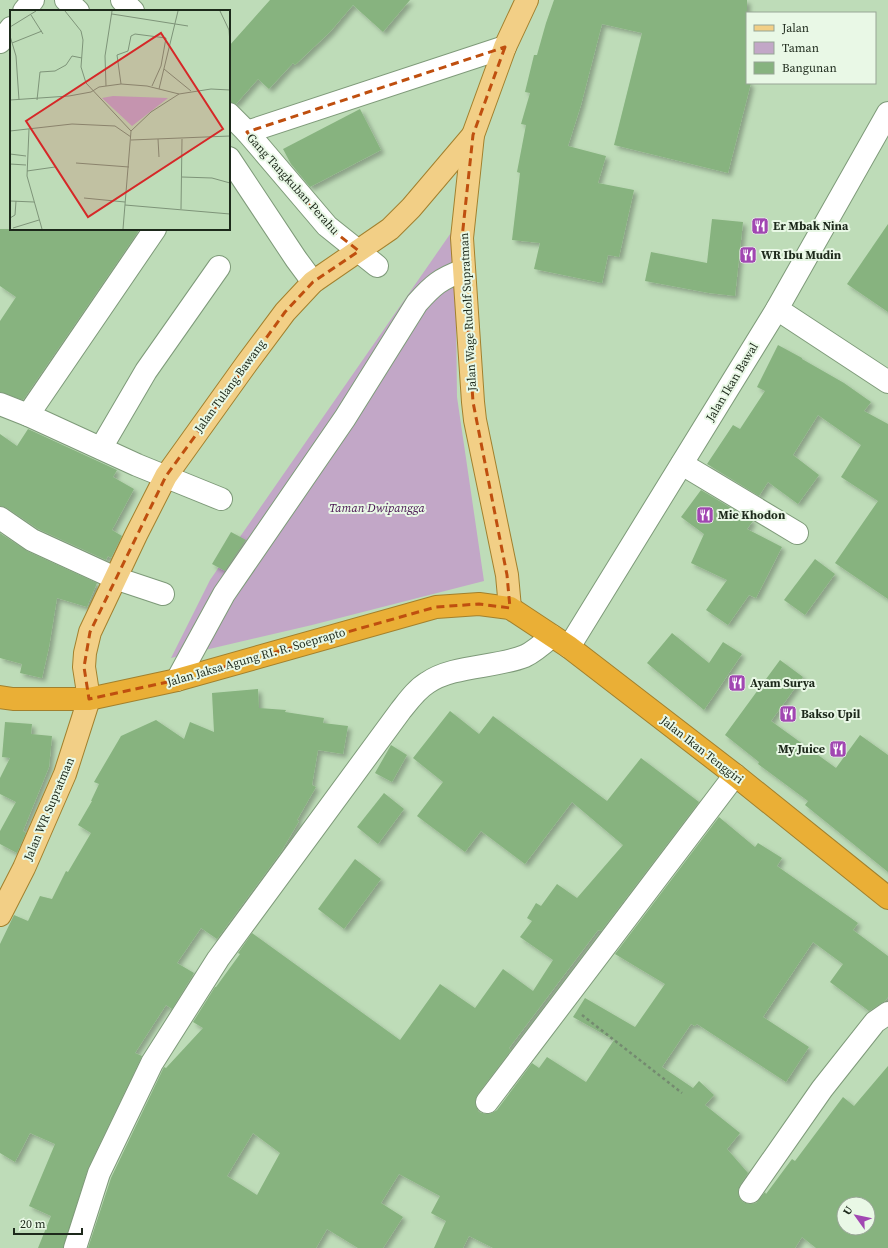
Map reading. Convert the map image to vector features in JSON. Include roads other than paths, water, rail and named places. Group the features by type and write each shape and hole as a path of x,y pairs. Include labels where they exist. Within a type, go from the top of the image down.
{"highway":[{"name":"Jalan Jaksa Agung RI. R. Soeprapto","path":"0,696 13,699 89,699 177,680 436,606 479,604 510,608"},
{"name":"Jalan Ikan Tenggiri","path":"510,608 561,642 735,775 888,898"}],"main road":[{"name":"Jalan Wage Rudolf Supratman","path":"510,608 507,575 475,420 462,238 473,135 505,47 527,0"},
{"name":"Jalan Tulang Bawang","path":"89,699 84,667 85,653 90,632 166,476 246,363 285,312 313,282 390,229 411,208 473,135"},
{"name":"Jalan WR Supratman","path":"0,915 24,868 65,774 89,699"}],"street":[{"path":"25,10 33,0"},
{"path":"66,0 77,10"},
{"path":"122,0 131,10"},
{"path":"0,42 10,29"},
{"path":"247,132 505,47"},
{"name":"Jalan Ikan Bawal","path":"75,1248 99,1173 152,1063 218,959 415,693 427,683 441,676 524,656 539,648 561,642 682,464 777,309 888,113"},
{"name":"Gang Tangkuban Perahu","path":"230,115 247,132 327,226 377,266"},
{"path":"230,159 313,282"},
{"path":"28,415 154,230"},
{"path":"101,448 146,372 219,267"},
{"path":"177,680 224,594 345,418 417,303 432,286 447,276 464,270"},
{"path":"777,309 888,382"},
{"path":"0,404 28,415 137,465 221,499"},
{"path":"682,464 797,533"},
{"path":"0,518 32,540 115,578 163,594"},
{"path":"487,1102 735,775"},
{"path":"750,1192 822,1090 875,1022 888,1014"}],"place":[{"name":"Er Mbak Nina","path":"760,226"},
{"name":"WR Ibu Mudin","path":"748,255"},
{"name":"Mie Khodon","path":"705,515"},
{"name":"Ayam Surya","path":"737,683"},
{"name":"Bakso Upil","path":"788,714"},
{"name":"My Juice","path":"838,749"}],"park label":[{"name":"Taman Dwipangga","path":"377,508"}]}
